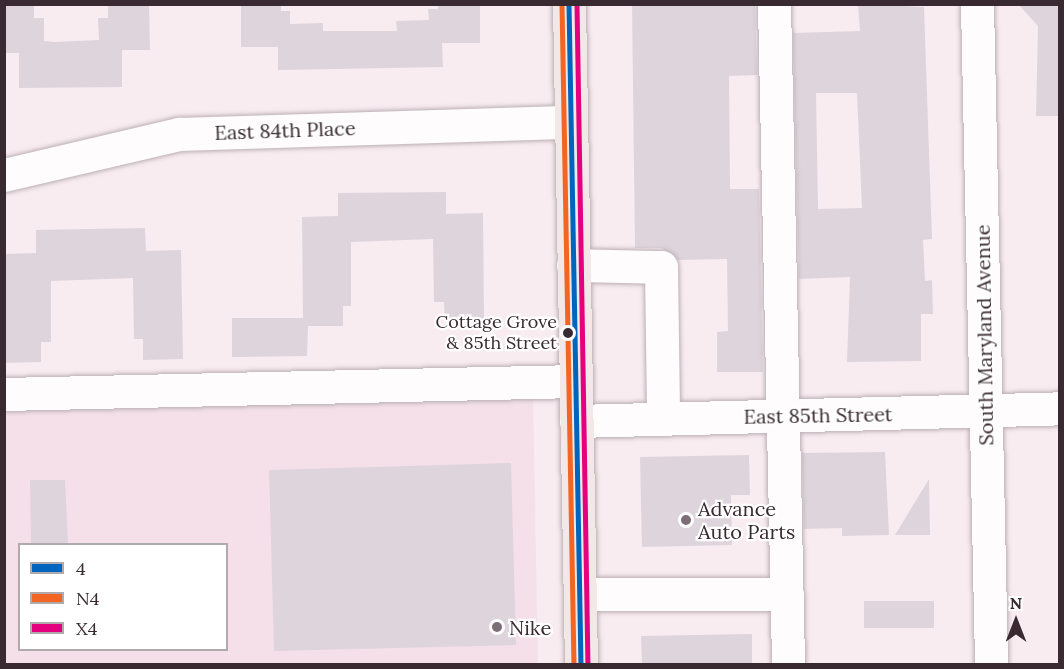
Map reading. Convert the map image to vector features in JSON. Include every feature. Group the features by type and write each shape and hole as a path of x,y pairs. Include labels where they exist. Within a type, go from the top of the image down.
{"main road":[{"path":"568,4 581,664"}],"street":[{"path":"774,4 788,664"},
{"name":"South Maryland Avenue","path":"977,4 991,664"},
{"name":"East 84th Place","path":"4,175 179,134 571,122"},
{"path":"573,265 661,267 663,418"},
{"path":"4,394 575,381"},
{"name":"East 85th Street","path":"576,421 1059,408"},
{"path":"580,594 787,594"}],"shaded area":[{"path":"533,395 538,664 5,664 4,408"}],"building":[{"path":"4,4 34,4 34,18 44,18 44,41 54,42 99,40 98,18 108,18 108,4 149,4 150,50 122,50 122,87 19,88 19,53 4,53"},
{"path":"241,4 281,4 281,11 290,11 290,24 323,23 323,31 397,31 396,21 429,20 428,9 438,9 438,4 480,4 480,43 442,43 443,67 278,70 278,47 241,47"},
{"path":"632,4 755,5 757,75 729,76 730,189 759,189 763,372 717,372 717,332 728,331 727,259 678,260 662,248 635,248"},
{"path":"858,4 924,7 932,239 923,240 925,281 932,280 933,314 921,314 921,361 847,362 850,277 799,279 793,33 860,31","holes":["816,93 857,93 862,208 818,209"]},
{"path":"1018,4 1059,4 1059,116 1036,116 1038,26"},
{"path":"446,192 446,214 483,213 484,322 445,323 444,302 434,302 433,239 351,242 351,306 343,306 343,326 308,326 307,356 232,357 232,318 303,318 302,217 338,216 338,193"},
{"path":"145,228 146,251 181,250 183,359 143,360 143,339 134,339 133,278 51,281 51,342 41,342 41,362 4,363 4,254 36,253 36,230"},
{"path":"885,452 889,535 842,536 842,528 804,529 802,453"},
{"name":"Advance Auto Parts","path":"749,455 750,495 731,495 732,545 642,547 640,457"},
{"path":"511,463 516,645 274,651 269,470"},
{"path":"929,479 930,535 895,535"},
{"path":"30,480 65,480 68,543 31,543"},
{"path":"864,601 934,601 934,628 864,628"},
{"path":"752,634 752,664 642,664 641,636"}],"transit line":[{"name":"N4","path":"562,4 574,664"},
{"name":"4","path":"569,4 581,664"},
{"name":"X4","path":"577,4 588,664"}],"place":[{"name":"Cottage Grove & 85th Street","path":"568,333"},
{"name":"Advance Auto Parts","path":"686,520"},
{"name":"Nike","path":"497,627"}]}
